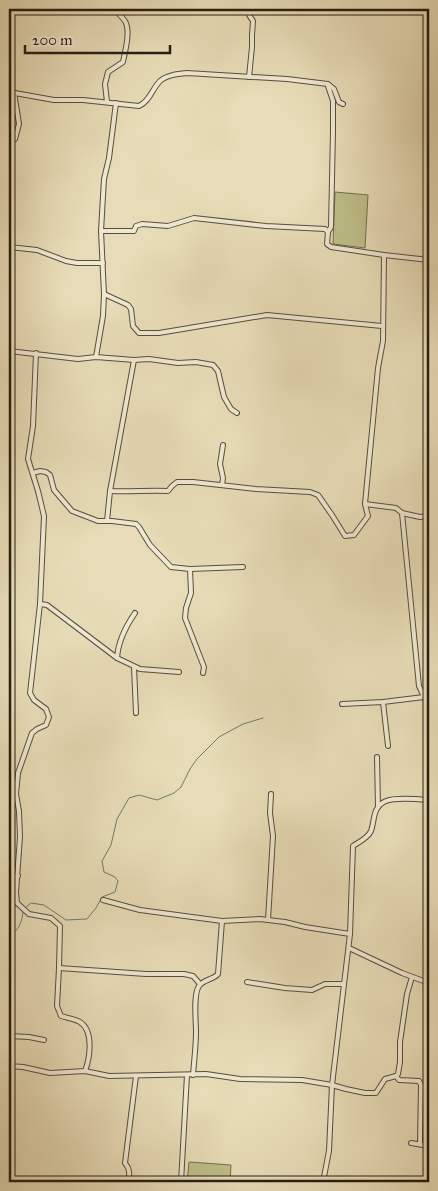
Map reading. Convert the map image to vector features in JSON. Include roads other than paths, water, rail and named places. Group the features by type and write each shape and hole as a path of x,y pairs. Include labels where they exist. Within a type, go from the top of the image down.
{"street":[{"path":"107,102 105,84 108,72 123,62 128,29 126,22 114,9"},
{"path":"249,9 249,15 253,21 249,77"},
{"path":"9,64 9,74"},
{"path":"9,138 15,139 19,124 11,92 54,100 83,100 139,106 144,103 160,81 173,74 186,72 328,84 334,89 339,102 343,104"},
{"path":"328,84 333,101 334,131 331,228 328,232 327,244 331,247 429,260"},
{"path":"96,357 103,316 104,294 101,231 104,179 109,158 116,103"},
{"path":"101,231 134,231 136,226 142,224 168,226 194,218 266,226 325,229 328,232"},
{"path":"9,247 37,250 76,263 103,263"},
{"path":"110,491 168,491 177,482 193,482 274,491 310,492 318,495 345,536 354,535 368,516 365,504 382,342 384,255"},
{"path":"104,294 128,305 131,309 133,326 139,333 159,333 267,315 382,326"},
{"path":"9,350 78,359 96,357 134,360 149,359 213,365 218,370 224,397 231,409 237,413"},
{"path":"36,353 33,426 28,459 44,516 40,604 30,693 34,700 46,709 49,718 46,725 32,733 18,773 16,794 20,837 16,892 17,903 29,914 51,918 60,926 57,1006 61,1016 81,1023 89,1033 89,1061 86,1071"},
{"path":"107,521 110,491 134,360"},
{"path":"222,485 223,478 220,464 223,445"},
{"path":"33,473 40,471 50,475 54,490 72,511 98,521 136,524 140,527 150,546 170,567 190,569 243,567"},
{"path":"365,504 396,508 402,513 420,517 429,516"},
{"path":"402,513 419,686 424,697 429,702"},
{"path":"190,569 191,593 185,618 204,667 204,673"},
{"path":"40,604 47,605 117,658 134,667 179,672"},
{"path":"117,658 127,624 135,612"},
{"path":"134,667 136,713"},
{"path":"342,704 424,697"},
{"path":"383,702 388,746"},
{"path":"323,1182 329,1151 332,1085 349,948 353,846 371,832 373,816 378,806 377,757"},
{"path":"268,920 273,836 270,794"},
{"path":"378,806 387,801 429,800"},
{"path":"9,875 18,876"},
{"path":"103,900 140,910 222,921 260,919 350,934"},
{"path":"193,1075 196,1032 194,1018 197,988 202,982 215,978 218,974 222,921"},
{"path":"349,948 402,973 429,983"},
{"path":"59,968 146,974 184,974 193,976 200,984"},
{"path":"9,1066 23,1066 50,1073 86,1071 109,1076 206,1074 240,1078 302,1080 365,1093 376,1093 385,1079 398,1074 406,994 412,976"},
{"path":"247,982 312,990 325,984 344,984"},
{"path":"9,1036 44,1040"},
{"path":"181,1182 187,1075"},
{"path":"128,1182 130,1176 129,1168 125,1163 136,1076"},
{"path":"396,1076 399,1080 419,1081 421,1085 420,1144"},
{"path":"412,1143 429,1146"}],"waterway":[{"path":"25,908 31,903 44,905 66,920 87,919 102,897 115,892 118,881 115,877 104,872 102,861 111,845 117,819 129,798 139,795 157,800 174,793 181,787 197,759 219,737 243,724 263,718"},
{"path":"9,935 18,929 23,912"}]}
